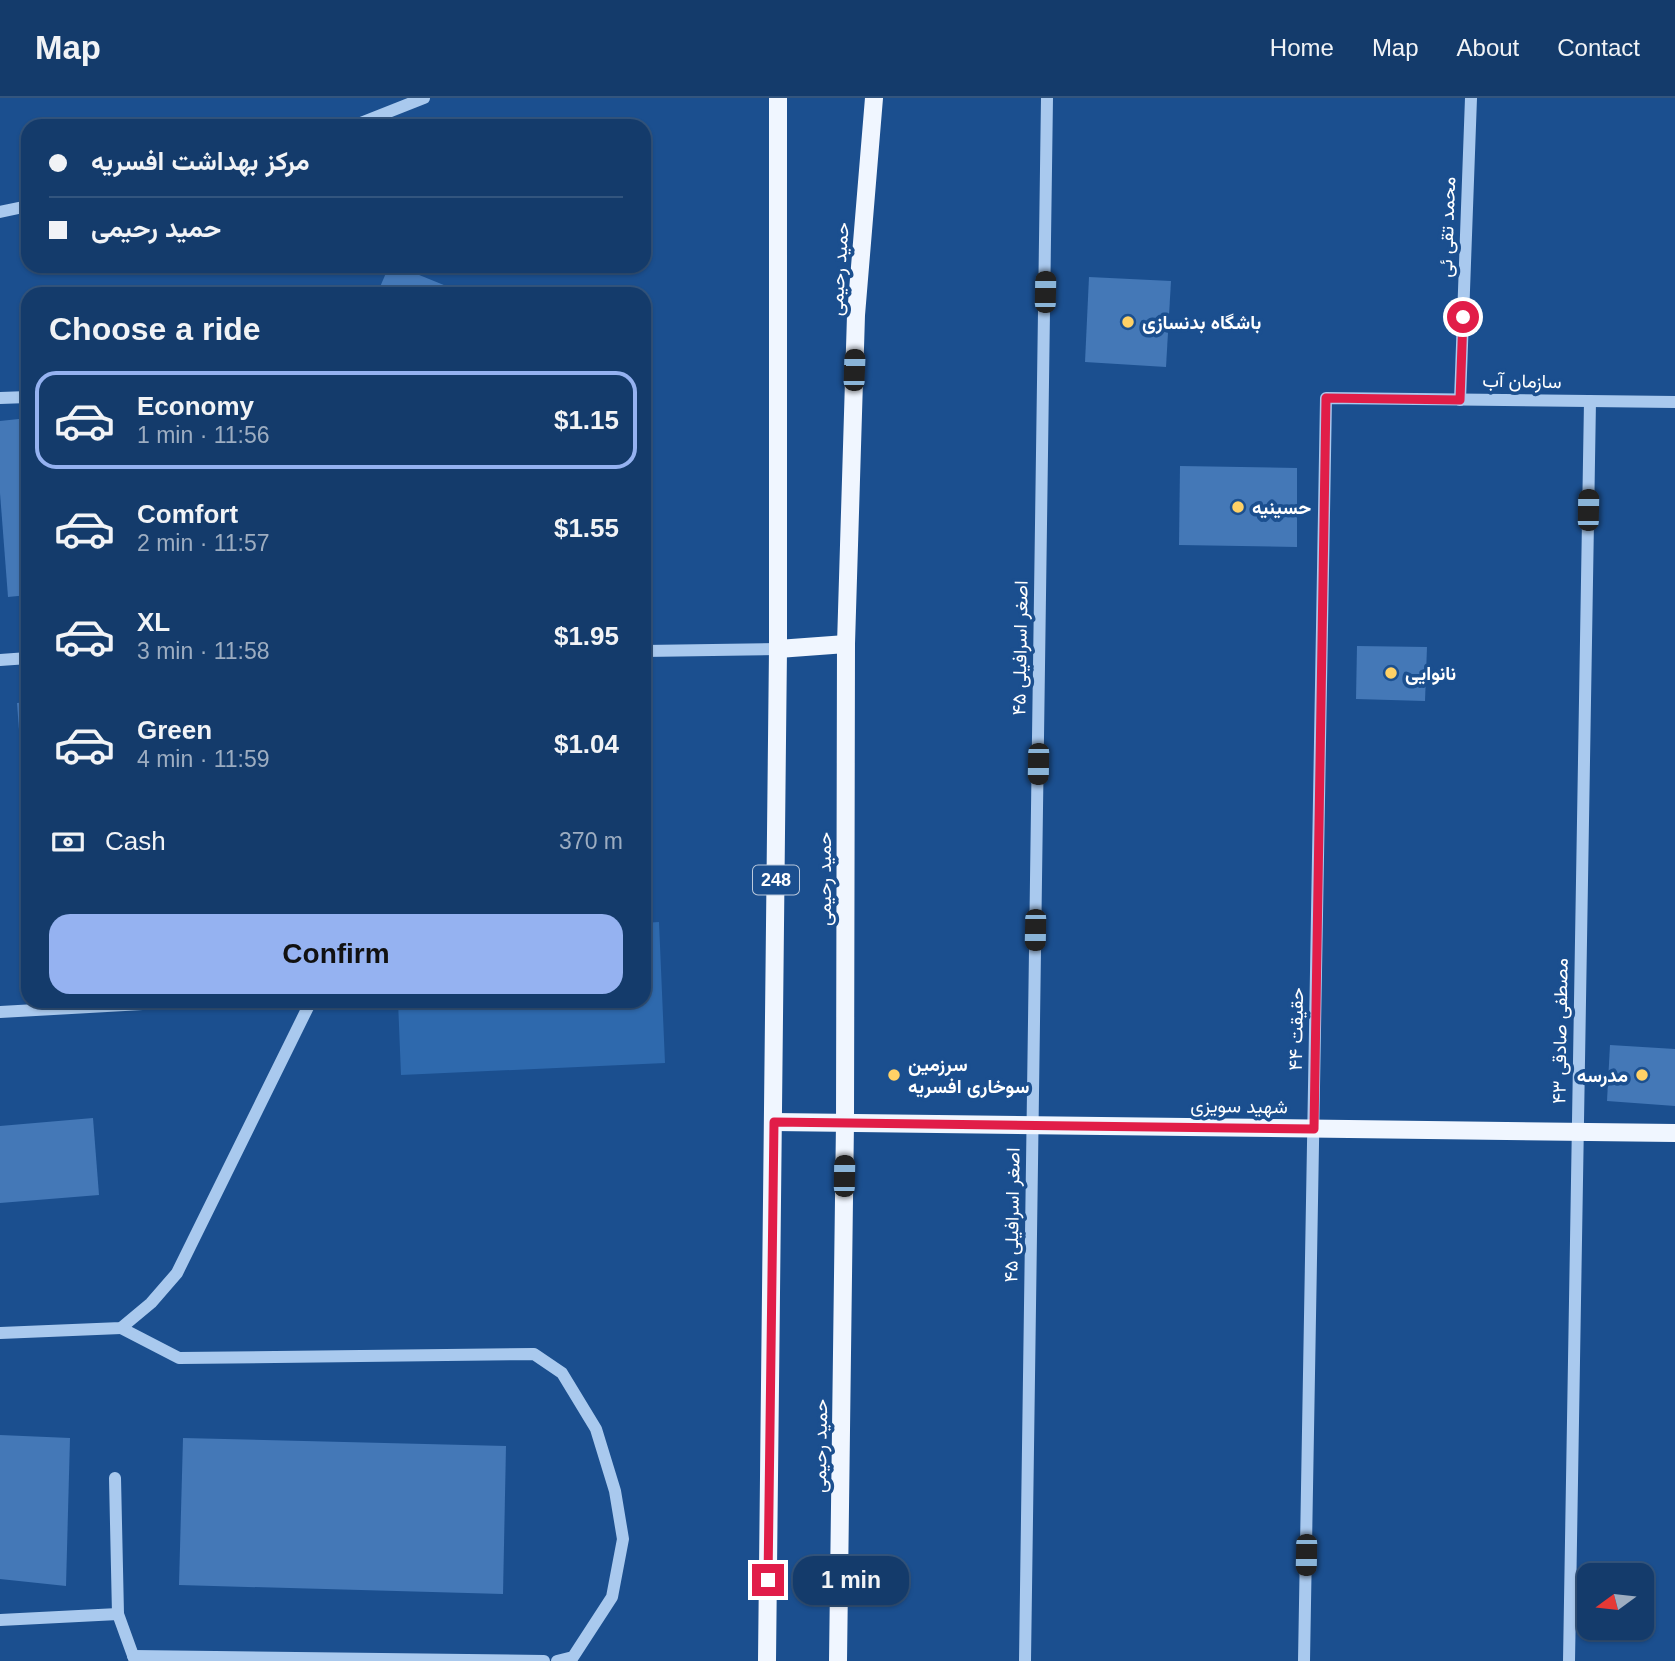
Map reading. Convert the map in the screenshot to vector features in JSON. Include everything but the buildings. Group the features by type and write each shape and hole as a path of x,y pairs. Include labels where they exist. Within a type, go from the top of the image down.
{"main road":[{"name":"248","path":"767,1661 778,649 778,98"},
{"name":"حمید رحیمی","path":"838,1661 845,1122 846,644 856,315 874,98"},
{"path":"778,649 846,644"},
{"name":"شهید سویزی","path":"774,1122 1675,1133"}],"street":[{"path":"371,119 424,98"},
{"name":"اصغر اسرافیلی ۴۵","path":"1025,1661 1047,98"},
{"name":"محمد تقی ئی","path":"1460,400 1471,98"},
{"path":"0,212 21,208"},
{"path":"0,398 21,397"},
{"name":"سازمان آب","path":"1326,398 1675,402"},
{"name":"حقیقت ۴۴","path":"1304,1661 1326,398"},
{"name":"مصطفی صادقی ۴۳","path":"1569,1661 1590,401"},
{"path":"651,651 778,649"},
{"path":"0,660 21,658"},
{"path":"0,1012 71,1008"},
{"path":"121,1328 151,1303 177,1273 308,1008"},
{"path":"0,1333 121,1328 179,1358 534,1354 562,1373 596,1429 615,1491 623,1539 612,1597 573,1657 557,1661"},
{"path":"115,1478 118,1614 134,1658 544,1661"},
{"path":"0,1620 118,1614"}],"shaded area":[{"path":"659,922 665,1063 401,1075 398,1008 651,1008 651,923"}],"place":[{"name":"باشگاه بدنسازی","path":"1128,322"},
{"name":"حسینیه","path":"1238,507"},
{"name":"نانوایی","path":"1391,673"},
{"name":"سرزمین سوخاری افسریه","path":"894,1075"},
{"name":"مدرسه","path":"1642,1075"}],"route":[{"path":"768,1580 774,1122 1314,1129 1326,398 1460,400 1463,317"}]}
